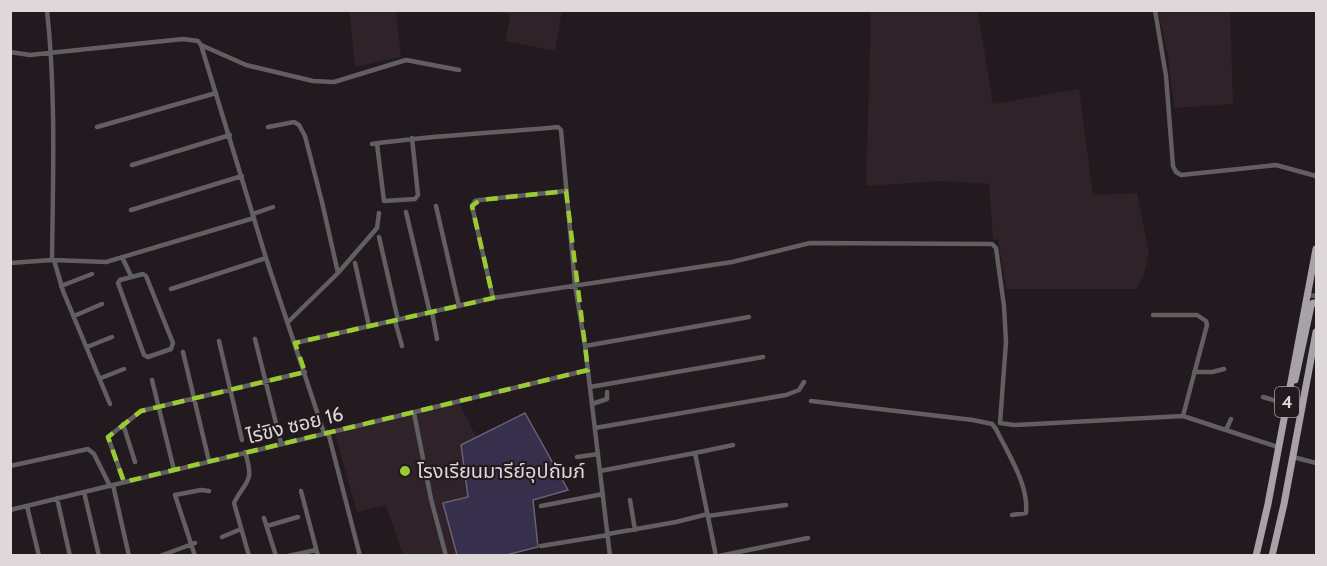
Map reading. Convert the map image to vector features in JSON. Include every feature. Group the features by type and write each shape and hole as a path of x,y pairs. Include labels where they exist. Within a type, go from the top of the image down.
{"main road":[{"name":"4","path":"1256,555 1317,249"},
{"path":"1312,271 1313,279 1317,283"},
{"path":"1289,393 1299,370 1311,306 1317,303"},
{"name":"4","path":"1272,555 1317,332"}],"street":[{"path":"47,10 52,55 53,260 61,286 110,404"},
{"path":"1155,10 1164,66 1173,166 1176,172 1181,176 1276,165 1317,176"},
{"path":"10,52 52,55 189,39 198,41 201,45 246,65 313,81 334,81 406,60 459,70"},
{"path":"201,45 253,216 326,432 360,555"},
{"path":"97,127 216,93"},
{"path":"268,127 294,122 299,125 305,136 339,273"},
{"path":"412,138 418,195 415,199 384,201 374,144 412,138 558,127 561,130 575,285 585,345 610,555"},
{"path":"132,165 230,135"},
{"path":"131,210 242,176"},
{"path":"494,298 471,206 473,203 480,200 566,191"},
{"path":"436,206 459,306"},
{"path":"10,263 53,260 96,263 253,216 273,207"},
{"path":"406,212 437,339"},
{"path":"288,322 339,273 377,228 379,213"},
{"path":"379,237 402,346"},
{"path":"295,343 494,298 732,262 810,243 992,244 996,248 1006,342 1000,423"},
{"path":"122,257 131,276"},
{"path":"171,289 267,258"},
{"path":"355,263 369,326"},
{"path":"61,286 92,274"},
{"path":"143,274 146,276 173,343 171,349 148,357 144,355 118,286 120,280 131,276 143,274"},
{"path":"1308,296 1317,296"},
{"path":"74,316 102,304"},
{"path":"1153,315 1197,315 1206,321 1207,325 1183,416"},
{"path":"585,345 749,317"},
{"path":"87,347 112,337"},
{"path":"255,339 281,443"},
{"path":"219,341 242,440"},
{"path":"183,352 209,461"},
{"path":"590,387 763,357"},
{"path":"101,378 124,369"},
{"path":"1194,372 1224,369"},
{"name":"ไร่ขิง ซอย 16","path":"10,510 588,370"},
{"path":"124,482 108,440 110,435 141,411 305,372"},
{"path":"152,380 174,470"},
{"path":"595,428 786,395 799,390 804,382"},
{"path":"592,404 607,399 607,392"},
{"path":"1263,397 1287,404"},
{"path":"811,401 973,420 995,426 1020,480 1024,496 1026,513 1012,515"},
{"path":"414,413 431,499 446,555"},
{"path":"995,426 1000,423 1014,425 1183,416 1278,447"},
{"path":"1226,430 1231,419"},
{"path":"123,424 135,462"},
{"path":"600,471 733,445"},
{"path":"10,466 87,449 94,454 111,485 129,555"},
{"path":"246,452 250,480 233,502 249,555"},
{"path":"695,453 718,555 808,538"},
{"path":"577,457 598,454"},
{"path":"1293,457 1317,463"},
{"path":"195,555 175,495 201,490 209,491"},
{"path":"288,555 317,553 301,491"},
{"path":"84,492 99,555"},
{"path":"541,506 603,494"},
{"path":"57,498 70,555"},
{"path":"630,500 635,530"},
{"path":"541,546 708,515 786,505"},
{"path":"27,506 39,555"},
{"path":"267,526 298,517"},
{"path":"264,518 276,555"},
{"path":"222,537 241,529"},
{"path":"160,555 193,544"}],"highlighted area":[{"path":"566,191 588,370 124,482 108,437 141,411 305,372 295,343 493,298 472,206 480,200"}],"shaded area":[{"path":"349,11 396,11 401,57 355,67"},
{"path":"490,11 562,11 555,51 505,41 511,14"},
{"path":"871,11 978,11 993,104 1079,89 1093,195 1137,193 1149,252 1143,278 1136,289 1006,289 998,239 993,240 989,184 941,181 866,186"},
{"path":"1158,11 1230,11 1233,104 1174,108 1168,56"},
{"name":"โรงเรียนมารีย์อุปถัมภ์","path":"459,403 477,438 461,445 468,497 443,503 457,555 403,555 386,505 357,512 335,434"},
{"path":"525,413 568,490 533,500 538,547 506,555 457,555 443,503 468,497 461,445"}],"place":[{"name":"โรงเรียนมารีย์อุปถัมภ์","path":"405,471"}]}
